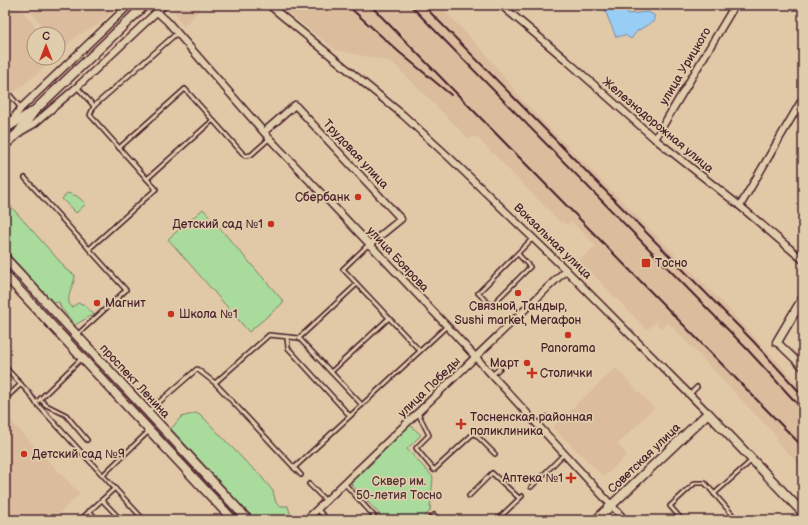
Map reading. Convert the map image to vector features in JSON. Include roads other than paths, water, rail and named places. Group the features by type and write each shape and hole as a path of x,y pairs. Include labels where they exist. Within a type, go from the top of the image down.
{"main road":[{"path":"6,127 34,110 146,5"},
{"path":"5,145 18,133 34,110"},
{"name":"проспект Ленина","path":"5,258 248,520"},
{"name":"проспект Ленина","path":"5,275 232,520"},
{"path":"777,342 803,298"},
{"name":"Вокзальная улица","path":"708,413 803,513"},
{"name":"Советская улица","path":"596,520 708,413"}],"street":[{"path":"6,127 21,108 129,5"},
{"path":"18,133 34,124 77,87 164,5"},
{"name":"Вокзальная улица","path":"269,5 403,115 456,163 566,270 708,413"},
{"name":"Железнодорожная улица","path":"501,5 565,59 655,139 740,206 803,260"},
{"name":"улица Урицкого","path":"655,139 735,5"},
{"name":"улица Боярова","path":"157,12 178,33 269,138 320,190 368,244 447,326 624,520"},
{"path":"740,206 803,98"},
{"name":"Трудовая улица","path":"264,132 295,105 401,219 368,244"},
{"name":"улица Победы","path":"306,520 566,270"},
{"path":"777,342 803,367"}],"lane":[{"path":"89,249 156,189 90,115 94,106 178,33"},
{"path":"77,87 94,106"},
{"path":"119,148 185,89 245,156 251,154 269,138"},
{"path":"8,94 21,108"},
{"path":"147,179 213,120"},
{"path":"25,178 126,290 76,335"},
{"path":"518,254 530,267 491,306 478,293 533,238"},
{"path":"368,244 343,269 420,351"},
{"path":"299,338 357,284"},
{"path":"331,372 389,318"},
{"path":"294,468 447,326"},
{"path":"215,383 270,335 299,338 362,405"},
{"path":"287,337 288,348 350,416"},
{"path":"36,403 82,358"},
{"path":"5,367 29,393 36,403 144,520"},
{"path":"148,412 197,368 215,383 301,475"},
{"path":"492,375 500,368"},
{"path":"5,400 21,384"},
{"path":"690,394 697,386"},
{"path":"40,399 46,405 66,415 88,440"},
{"path":"418,413 429,435 416,448 434,470 474,433 495,454"},
{"path":"538,425 546,416"},
{"path":"103,475 149,431"},
{"path":"531,487 564,454"},
{"path":"714,494 752,460"},
{"path":"469,496 492,473 520,497 497,520"},
{"path":"344,483 374,516 374,520"},
{"path":"682,520 670,506 695,483 705,483 737,520"},
{"path":"309,484 326,501"},
{"path":"80,520 114,488"},
{"path":"102,500 121,520"},
{"path":"317,509 328,520"},
{"path":"90,511 98,520"},
{"path":"428,520 434,515 439,520"}],"water":[{"path":"605,5 627,5 628,14 648,12 654,15 654,21 637,31 631,39 625,35 616,37 604,8"}],"railway":[{"path":"347,5 399,52 451,95"},
{"path":"370,5 803,447"},
{"path":"410,5 746,348 803,410"},
{"path":"423,5 753,341 803,396"}],"place":[{"name":"Сбербанк","path":"358,197"},
{"name":"Детский сад №1","path":"271,224"},
{"name":"Тосно","path":"646,263"},
{"name":"Связной, Тандыр, Sushi market, Мегафон","path":"518,293"},
{"name":"Магнит","path":"97,303"},
{"name":"Школа №1","path":"171,314"},
{"name":"Panorama","path":"568,335"},
{"name":"Март","path":"527,363"},
{"name":"Столички","path":"532,373"},
{"name":"Тосненская районная поликлиника","path":"461,424"},
{"name":"Детский сад №9","path":"24,454"},
{"name":"Аптека №1","path":"571,478"}],"park label":[{"name":"Сквер им. 50-летия Тосно","path":"399,488"}]}
